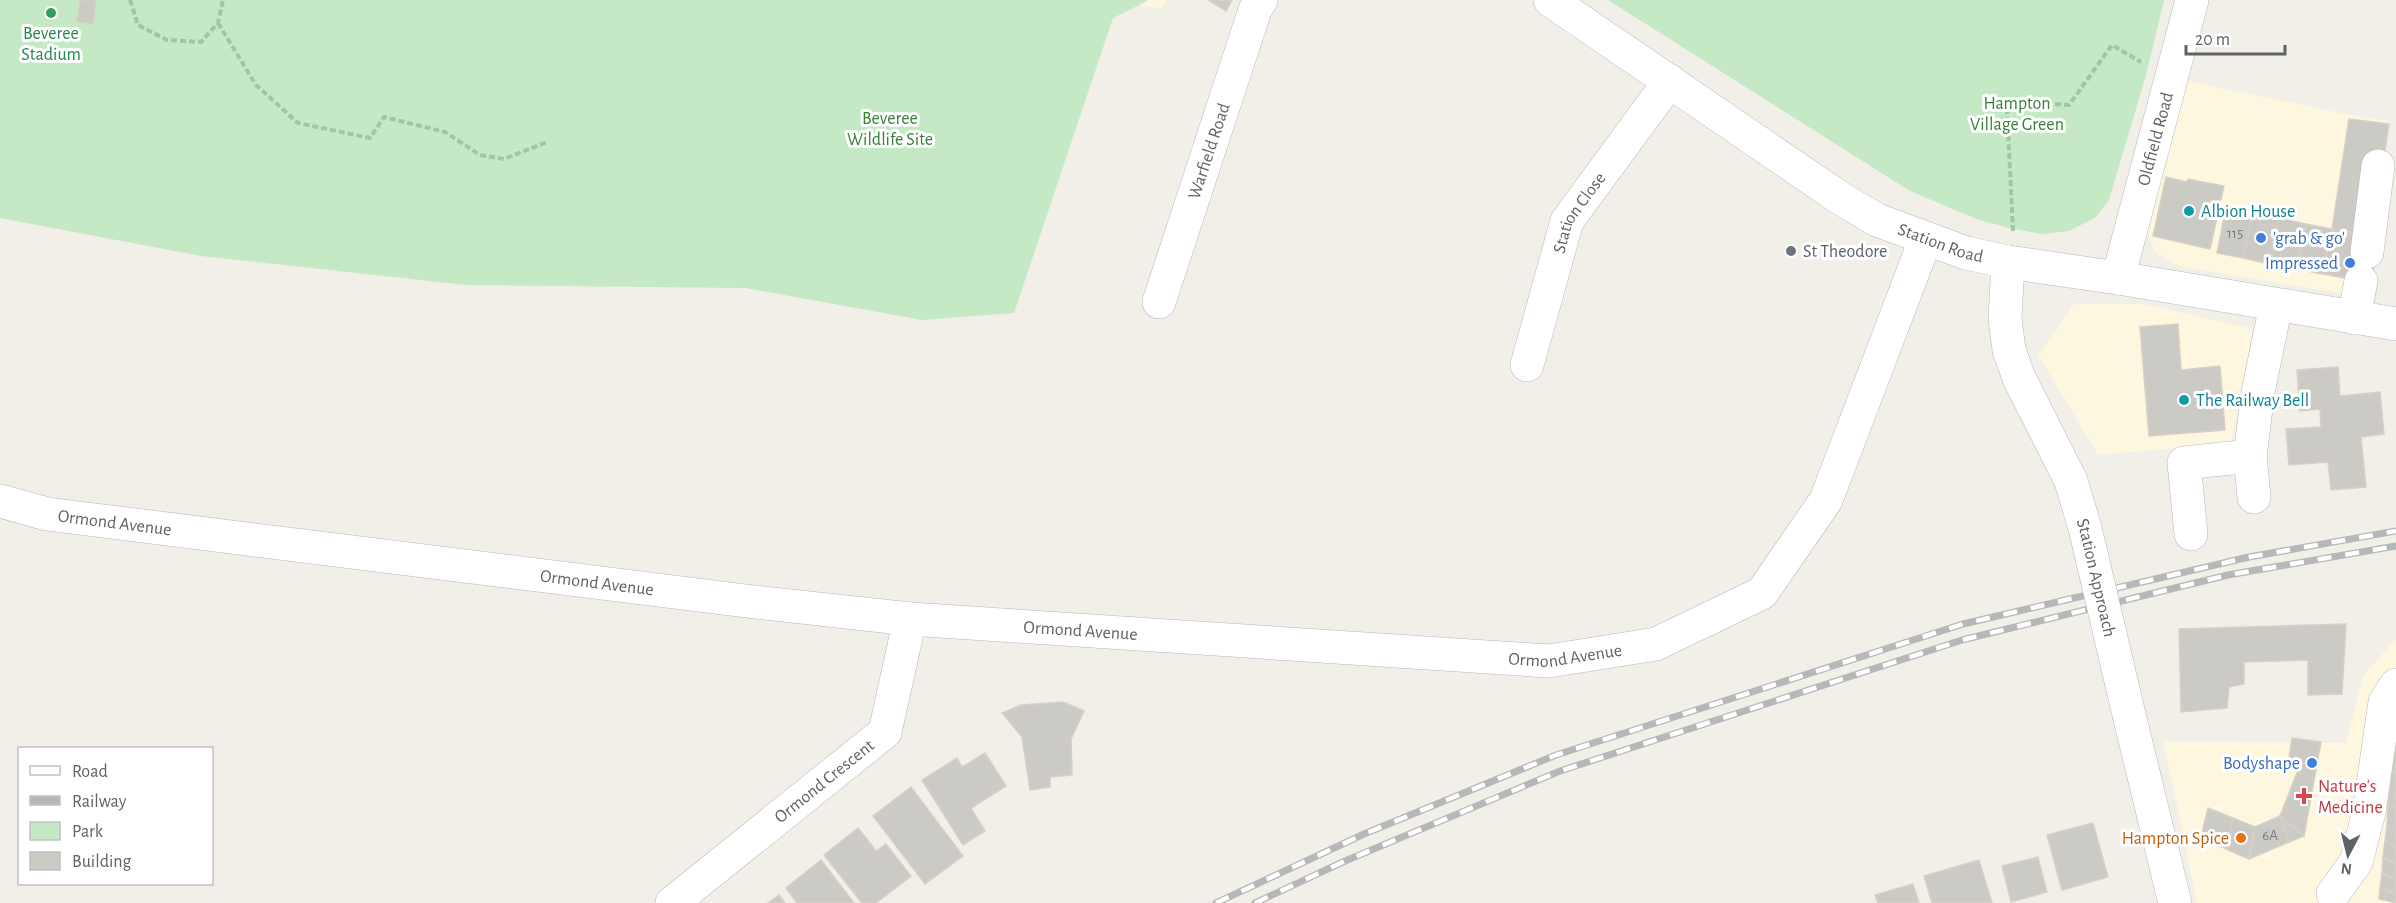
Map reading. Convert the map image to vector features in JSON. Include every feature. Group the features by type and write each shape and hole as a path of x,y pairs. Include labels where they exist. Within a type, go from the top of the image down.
{"street":[{"name":"Warfield Road","path":"1159,302 1255,10 1261,0"},
{"name":"Station Road","path":"1550,0 1840,198 1877,220 1966,253 2008,262 2396,324"},
{"name":"Oldfield Road","path":"2118,278 2192,0"},
{"name":"Station Close","path":"1527,365 1567,221 1670,81"},
{"path":"2354,318 2378,166"},
{"name":"Ormond Avenue","path":"0,501 58,515 746,601 910,619 1549,661 1656,644 1762,594 1826,500 1926,238"},
{"name":"Station Approach","path":"2008,262 2005,320 2009,350 2019,378 2071,481 2085,528 2175,903"},
{"path":"2254,497 2250,456 2258,392 2276,305"},
{"path":"2191,534 2184,463 2250,456"},
{"name":"Ormond Crescent","path":"672,903 885,732 910,619"},
{"path":"2327,900 2356,862 2369,812 2385,702 2396,685"}],"path":[{"path":"130,0 138,25 167,40 201,42 218,23 223,0"},
{"path":"218,23 256,85 298,123 370,138 384,117 445,132 480,155 504,159 547,142"},
{"path":"2008,262 2013,229 2007,109 2033,103 2069,105 2112,45 2171,78"}],"shaded area":[{"path":"1117,0 1167,0 1162,9"},
{"path":"2187,81 2389,121 2376,253 2368,298 2179,266 2155,252 2146,225"},
{"path":"2074,304 2143,304 2253,329 2231,443 2098,455 2038,355"},
{"path":"2396,639 2396,903 2196,903 2163,741 2346,743 2363,676"}],"green space":[{"name":"Beveree Wildlife Site","path":"0,0 1149,0 1113,18 1014,313 922,320 745,288 466,285 201,256 0,218"},
{"name":"Hampton Village Green","path":"1608,0 2164,0 2146,75 2109,200 2095,218 2069,231 2043,234 1979,220 1910,191"}],"building":[{"path":"80,0 96,0 93,24 77,22"},
{"path":"1208,0 1232,0 1226,11"},
{"path":"2349,119 2389,124 2385,151 2376,150 2369,204 2355,233 2332,229"},
{"name":"Albion House","path":"2166,177 2224,186 2210,249 2153,236"},
{"path":"2226,207 2253,213 2243,258 2217,253"},
{"name":"'grab & go'","path":"2253,213 2279,218 2270,264 2243,258"},
{"path":"2279,218 2306,224 2297,269 2270,264"},
{"path":"2306,224 2332,229 2323,274 2297,269"},
{"name":"Impressed","path":"2332,229 2362,234 2376,253 2371,283 2323,274"},
{"name":"The Railway Bell","path":"2178,324 2181,370 2220,366 2225,430 2149,436 2140,327"},
{"path":"2338,367 2340,396 2380,392 2384,434 2361,437 2366,487 2331,490 2328,462 2289,465 2286,429 2321,427 2320,409 2300,411 2297,370"},
{"path":"2346,624 2342,694 2308,695 2308,660 2244,662 2244,684 2229,687 2227,708 2181,712 2179,629"},
{"path":"1063,702 1084,711 1071,739 1072,775 1050,777 1050,787 1030,790 1022,737 1002,713 1021,705"},
{"path":"2396,731 2396,774 2392,770"},
{"path":"2292,738 2321,742 2304,836 2280,816 2302,760 2289,758"},
{"path":"985,753 1006,786 971,808 985,831 963,845 922,780 957,758 962,767"},
{"path":"2392,770 2396,774 2396,794 2390,789"},
{"path":"911,787 963,856 925,884 873,816"},
{"path":"2390,789 2396,794 2396,807 2388,802"},
{"path":"2388,802 2396,807 2396,831 2387,825"},
{"path":"2208,808 2233,818 2228,850 2201,837"},
{"path":"2280,816 2304,836 2289,842"},
{"path":"2280,816 2289,842 2249,859 2255,827"},
{"name":"Hampton Spice","path":"2233,818 2255,827 2249,859 2228,850"},
{"path":"2093,823 2108,877 2062,890 2047,835"},
{"path":"2387,825 2396,831 2396,848 2385,841"},
{"path":"858,828 876,851 886,844 911,876 876,903 862,903 824,855"},
{"path":"2385,841 2396,848 2396,864 2383,857"},
{"path":"2038,857 2047,892 2011,902 2002,866"},
{"path":"2383,857 2396,864 2396,879 2382,873"},
{"path":"821,860 854,903 797,903 786,888"},
{"path":"1979,860 1992,903 1932,903 1924,876"},
{"path":"2382,873 2396,879 2396,894 2380,888"},
{"path":"1913,884 1919,903 1878,903 1875,895"},
{"path":"2380,888 2396,894 2396,903 2379,899"},
{"path":"779,895 785,903 768,903"}],"railway":[{"path":"1216,903 1364,834 1556,755 1963,624 2249,557 2396,531"},
{"path":"1255,903 1345,861 1560,771 1962,640 2228,575 2396,546"}],"place":[{"name":"Beveree Stadium","path":"51,13"},
{"name":"Albion House","path":"2189,211"},
{"name":"'grab & go'","path":"2261,238"},
{"name":"St Theodore","path":"1791,251"},
{"name":"Impressed","path":"2350,263"},
{"name":"The Railway Bell","path":"2184,400"},
{"name":"Bodyshape","path":"2312,763"},
{"name":"Nature's Medicine","path":"2304,796"},
{"name":"Hampton Spice","path":"2241,838"}]}
